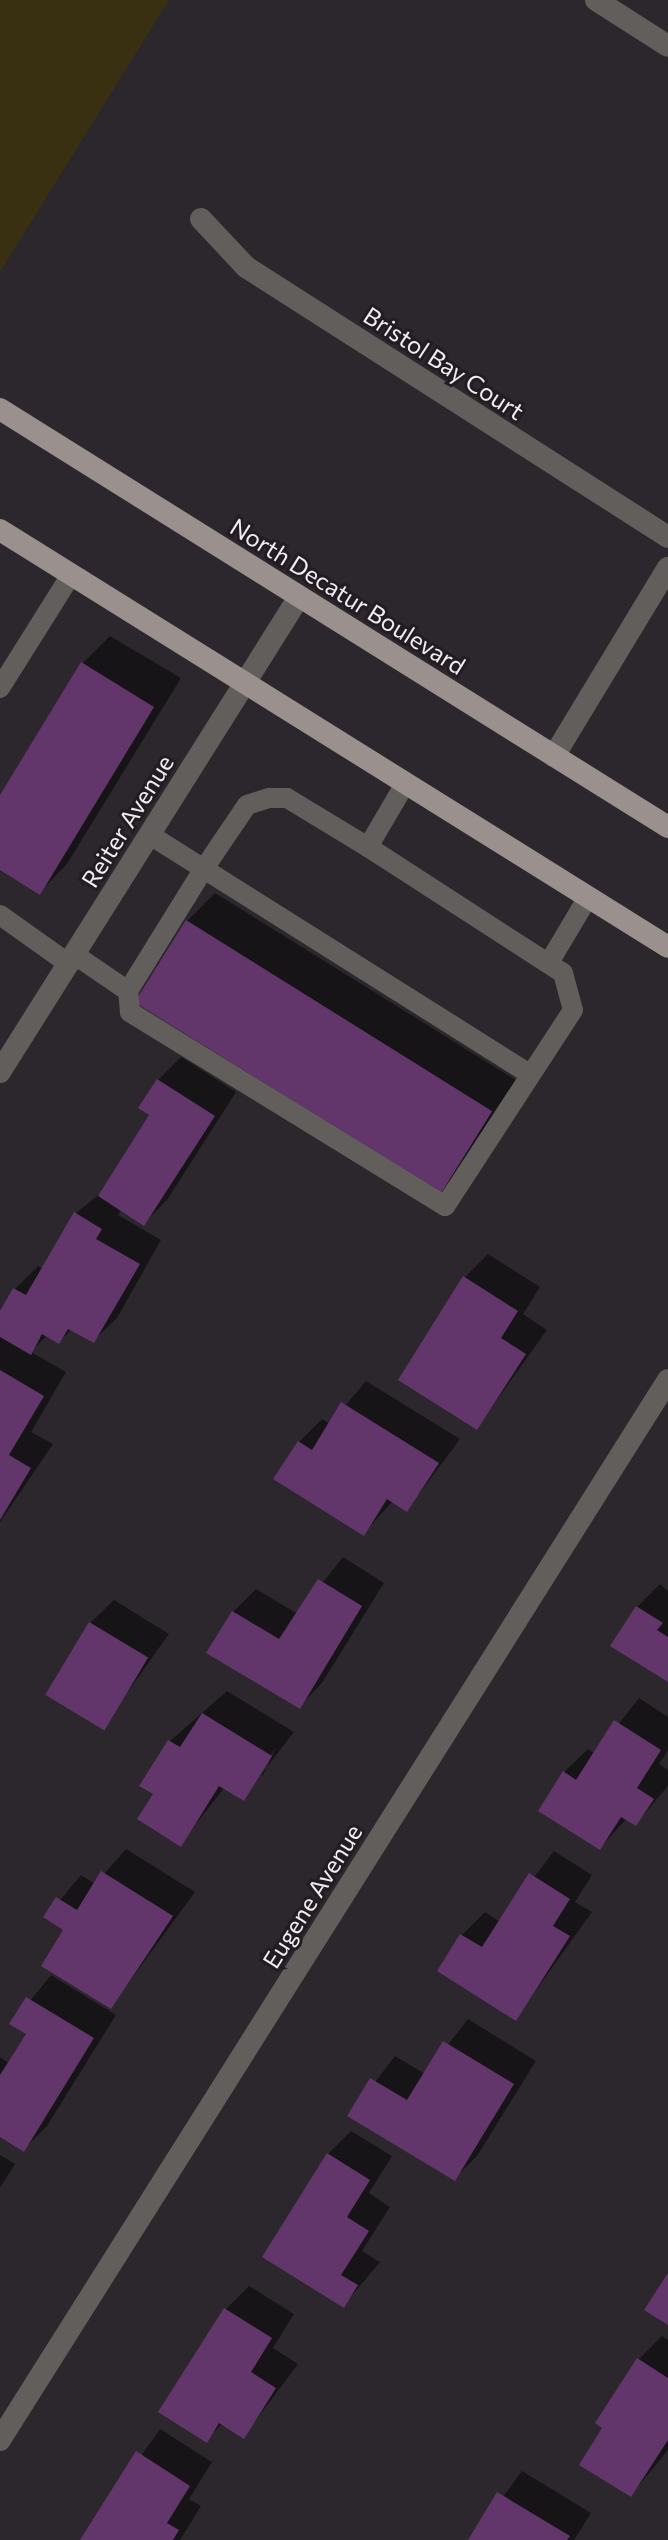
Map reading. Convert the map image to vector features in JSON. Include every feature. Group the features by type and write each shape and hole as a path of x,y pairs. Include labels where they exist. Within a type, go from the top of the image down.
{"main road":[{"name":"North Decatur Boulevard","path":"0,409 668,827"},
{"path":"0,530 668,947"}],"street":[{"path":"596,0 668,46"},
{"name":"Bristol Bay Court","path":"201,219 246,267 668,537"},
{"path":"554,756 668,568"},
{"name":"Reiter Avenue","path":"0,1072 299,597"},
{"name":"Eugene Avenue","path":"0,2440 668,1380"}],"lane":[{"path":"0,688 71,575"},
{"path":"368,847 405,784"},
{"path":"269,798 287,798 368,847 550,961 563,973 573,1010 445,1206 147,1027 130,1012 128,991 247,805 269,798"},
{"path":"150,835 530,1074"},
{"path":"550,961 588,897"},
{"path":"0,915 128,991"}],"sand":[{"path":"0,0 169,0 0,272"}],"building":[{"path":"81,662 154,707 40,895 0,870 0,795"},
{"path":"186,920 492,1111 441,1194 135,1002"},
{"path":"157,1079 215,1116 144,1226 98,1196 149,1115 138,1108"},
{"path":"74,1212 102,1229 96,1239 140,1264 94,1343 68,1329 59,1344 42,1334 31,1355 0,1337 0,1311 13,1288 26,1295"},
{"path":"463,1276 518,1311 501,1338 526,1354 477,1430 398,1380"},
{"path":"0,1370 44,1396 9,1455 31,1468 0,1520"},
{"path":"341,1402 439,1463 407,1512 387,1499 364,1536 273,1479 298,1441 312,1450"},
{"path":"318,1579 362,1606 300,1709 206,1653 232,1611 279,1639"},
{"path":"636,1606 663,1623 657,1630 668,1637 668,1682 610,1646"},
{"path":"89,1622 148,1658 104,1730 45,1695"},
{"path":"202,1713 272,1756 244,1801 219,1786 181,1847 137,1819 153,1794 139,1786 168,1740 180,1747"},
{"path":"614,1720 661,1750 637,1788 654,1799 636,1826 621,1817 600,1850 538,1811 563,1771 576,1780"},
{"path":"101,1871 173,1916 111,2009 41,1966 63,1930 43,1917 56,1897 77,1910"},
{"path":"529,1873 570,1899 553,1926 570,1936 516,2021 437,1971 460,1934 482,1947"},
{"path":"26,1997 94,2038 24,2152 0,2137 0,2075 26,2034 9,2024"},
{"path":"443,2041 514,2084 455,2181 347,2116 370,2078 407,2100"},
{"path":"327,2153 370,2180 347,2217 369,2231 341,2275 358,2285 344,2308 262,2257"},
{"path":"668,2273 668,2325 644,2310"},
{"path":"224,2308 272,2338 251,2372 276,2388 244,2439 219,2423 207,2443 158,2412"},
{"path":"637,2358 668,2378 668,2440 631,2497 579,2465 602,2428 595,2423"},
{"path":"136,2451 190,2486 167,2523 179,2530 173,2540 80,2540"},
{"path":"497,2492 570,2536 567,2540 468,2540"}]}
